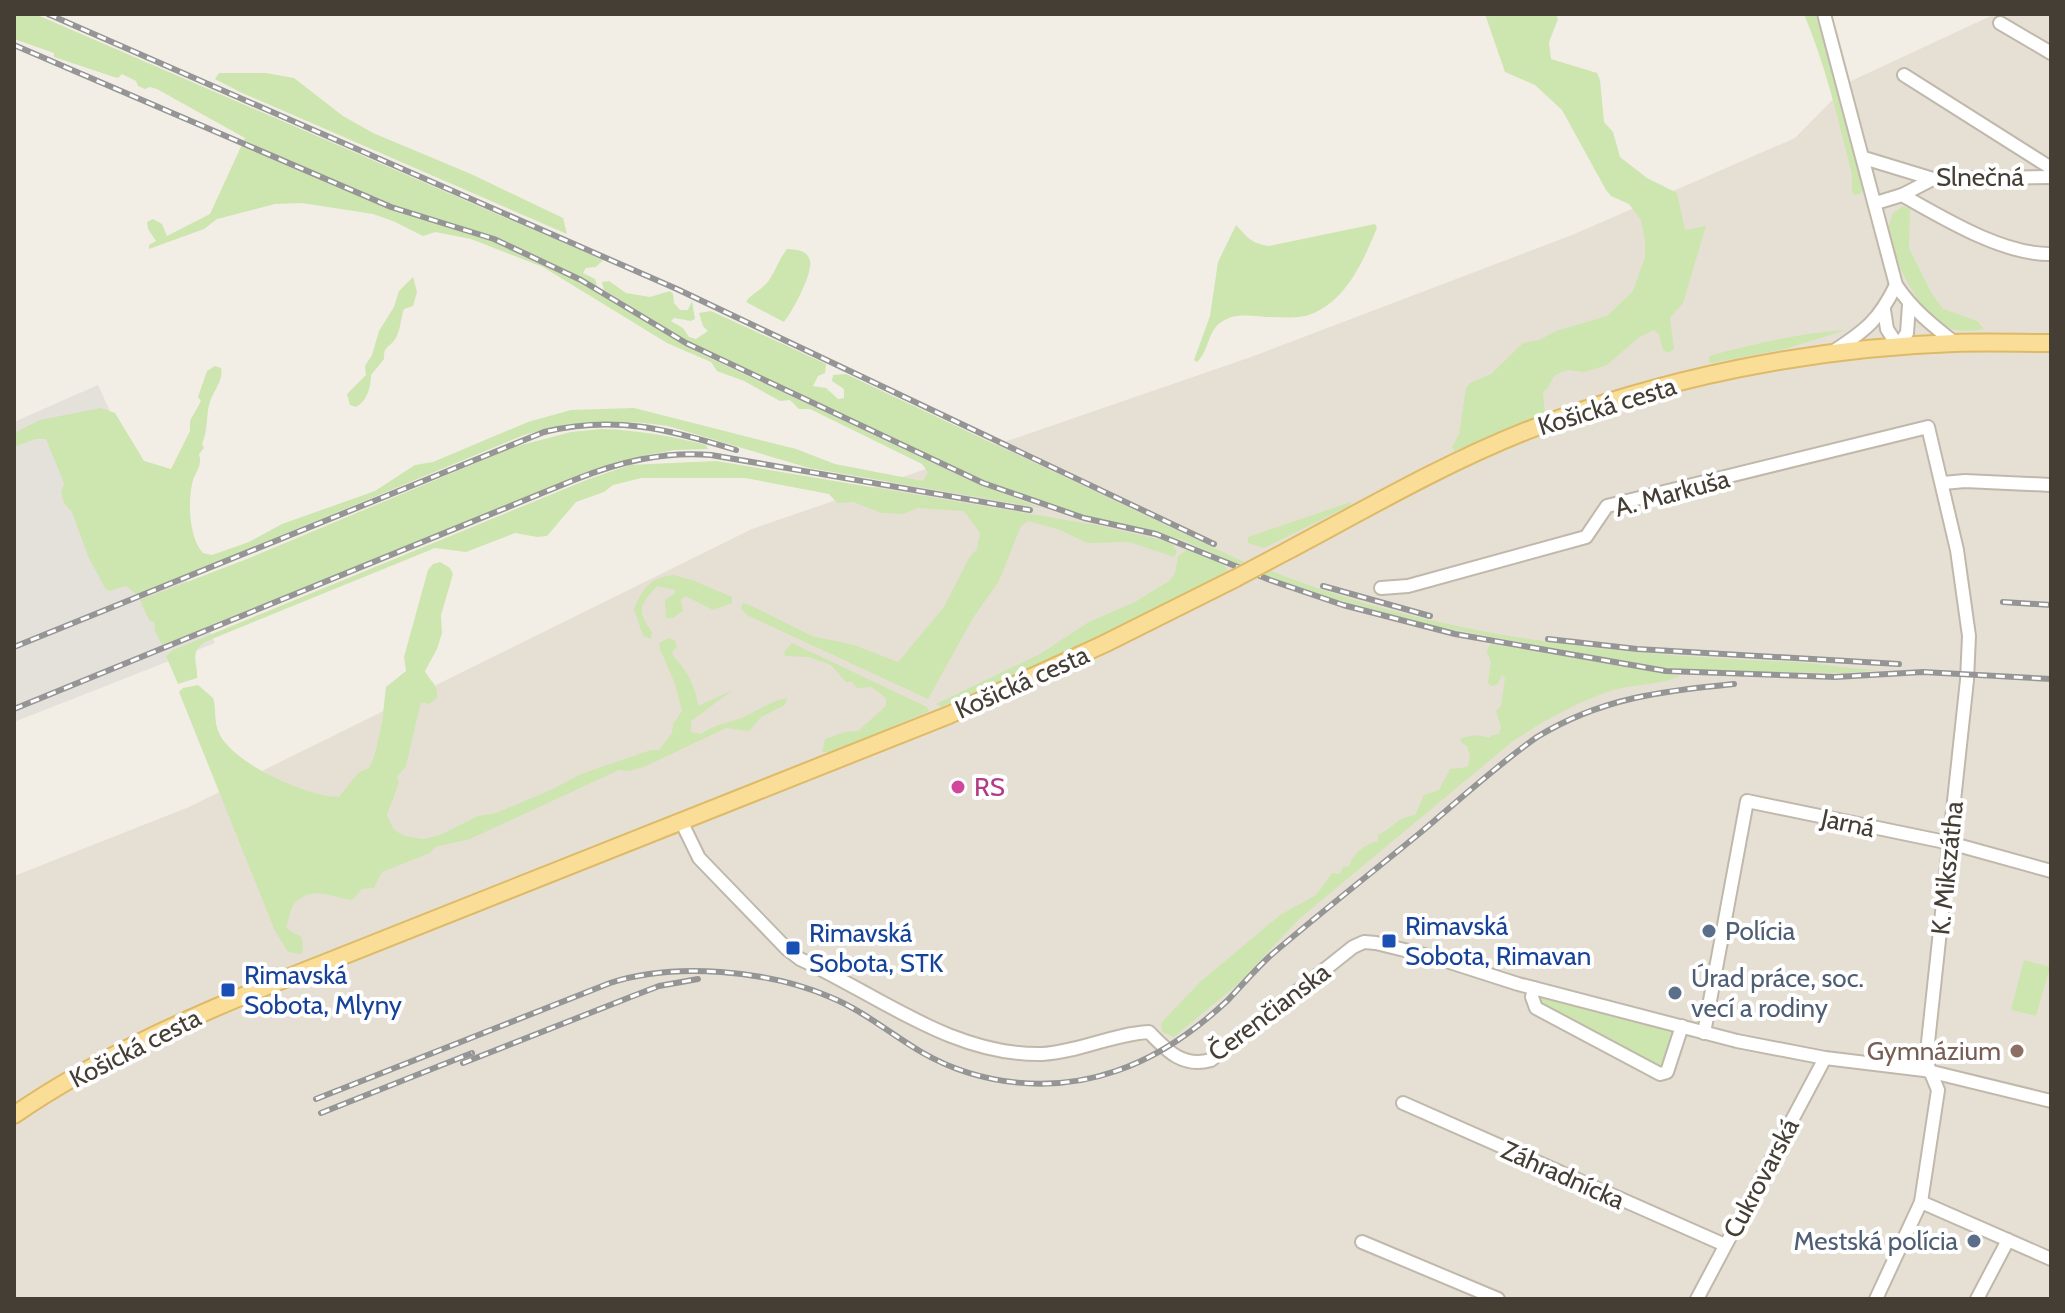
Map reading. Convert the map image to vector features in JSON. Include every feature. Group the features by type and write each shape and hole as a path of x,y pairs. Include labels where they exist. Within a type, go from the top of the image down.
{"main road":[{"name":"Košická cesta","path":"14,1115 108,1058 199,1015 892,739 1012,688 1236,578 1437,471 1524,432 1573,414 1686,381 1830,354 1955,343 2051,343"}],"street":[{"path":"1824,14 1896,285 1909,305 1931,327 1955,343"},
{"path":"2000,23 2051,53"},
{"path":"1904,75 2051,168"},
{"name":"Slnečná","path":"1864,158 1933,179 2051,177"},
{"path":"1876,203 1902,195 1933,179"},
{"path":"1902,195 2003,245 2021,251 2051,254"},
{"path":"1830,354 1861,333 1884,310 1896,285"},
{"path":"1884,310 1887,329 1898,346 1907,333 1909,305"},
{"name":"K. Mikszátha","path":"1876,1299 1921,1202 1938,1090 1926,1061 1967,680 1969,636 1957,550 1928,427"},
{"name":"A. Markuša","path":"1381,588 1408,586 1586,537 1607,506 1928,427"},
{"path":"1943,483 1965,481 2051,485"},
{"name":"Jarná","path":"1704,1033 1747,801 1950,843 2051,871"},
{"name":"Čerenčianska","path":"682,823 699,858 800,959 942,1033 1003,1051 1037,1054 1072,1051 1149,1032 1181,1060 1199,1063 1211,1060 1353,947 1364,942 1437,958 1534,988 1704,1033 1825,1058 1932,1073 2051,1101"},
{"path":"1534,988 1532,997 1536,1008 1660,1074 1667,1072 1682,1026"},
{"name":"Cukrovarská","path":"1697,1299 1825,1058"},
{"name":"Záhradnícka","path":"1403,1103 1725,1245"},
{"path":"1921,1202 2051,1259"},
{"path":"1977,1299 2008,1240"},
{"path":"1362,1242 1498,1299"}],"shaded area":[{"path":"1995,14 2051,14 2051,1299 14,1299 14,876 189,807 752,529 1251,357 1572,235 1795,138 1851,81"},
{"path":"98,385 215,643 14,722 14,422"}],"green space":[{"path":"14,14 35,14 603,260 596,267 586,268 583,273 595,279 599,292 699,353 967,479 1041,508 809,468 668,426 596,422 524,435 142,593 136,594 126,586 109,591 88,556 72,512 64,503 61,493 64,483 46,439 35,439 14,447 14,433 40,420 101,408 115,413 144,461 171,469 190,431 190,421 201,401 198,397 207,371 215,366 221,368 221,377 209,405 202,444 204,448 199,454 200,463 190,501 198,547 203,553 212,555 249,542 282,524 375,491 415,465 433,462 528,422 571,410 634,408 796,449 835,464 923,481 928,472 922,464 810,409 799,409 790,400 780,401 744,381 717,371 711,362 667,343 543,267 471,239 435,232 423,236 373,214 302,203 275,204 217,219 204,229 149,249 149,245 156,241 147,222 153,219 162,224 167,236 210,214 245,138 157,89 138,86 136,81 122,74 114,77 54,57 54,53 14,39"},
{"path":"1485,14 1556,14 1558,19 1549,42 1551,59 1597,73 1604,122 1613,132 1620,157 1647,178 1677,193 1685,230 1706,226 1683,303 1670,318 1674,349 1669,353 1663,350 1659,334 1654,330 1638,338 1607,365 1584,372 1561,372 1554,376 1543,392 1545,413 1455,451 1452,448 1459,434 1466,388 1470,383 1491,374 1523,343 1607,316 1633,291 1645,257 1641,220 1629,204 1611,196 1606,190 1562,110 1535,85 1505,72"},
{"path":"1804,14 1815,14 1835,71 1863,189 1860,194 1853,195 1851,171 1836,111"},
{"path":"219,73 266,73 294,78 343,116 373,133 471,174 563,218 567,234 240,92 215,79"},
{"path":"1903,206 1910,209 1909,248 1932,294 1943,309 1977,321 1984,329 1962,331 1945,327 1915,295 1895,255 1889,231 1893,213"},
{"path":"1375,224 1377,228 1354,276 1327,305 1310,315 1298,317 1228,318 1218,325 1197,362 1194,360 1210,316 1218,262 1236,225 1254,242 1269,246"},
{"path":"787,249 805,253 810,263 802,290 784,322 746,302 769,280"},
{"path":"413,277 417,292 413,306 404,309 398,334 371,375 366,397 356,407 350,405 347,394 366,375 365,366 372,355 379,331 394,307 399,291"},
{"path":"609,281 626,293 650,297 670,291 680,310 688,310 692,301 695,319 674,318 671,321 683,328 689,337 696,339 708,331 699,313 711,311 826,364 825,373 818,376 813,386 826,388 838,399 844,398 844,389 832,381 833,375 846,374 1244,562 1238,565 1183,540 1081,514 972,477 685,341 604,290 602,282"},
{"path":"1846,330 1785,349 1709,361 1709,356 1760,343"},
{"path":"601,429 667,436 706,445 708,449 675,450 595,469 162,645 154,622 149,620 140,600 247,559 514,447 571,432"},
{"path":"716,461 1096,525 1171,542 1177,552 1174,557 1129,542 1087,543 1060,530 1028,521 1021,526 999,581 973,618 928,699 747,615 741,608 743,603 752,606 812,636 854,645 898,662 944,607 969,558 977,549 980,533 964,511 918,508 903,514 882,513 853,502 837,503 829,494 745,478 641,478 613,485 604,492 576,502 547,536 515,533 466,552 435,548 207,641 196,653 197,678 178,684 166,656 173,650 589,479 630,465"},
{"path":"1351,502 1351,505 1264,548 1248,543 1248,537"},
{"path":"1188,549 1223,564 1228,570 1090,641 941,707 936,704 1040,654 1089,622 1135,602 1169,581 1175,573 1178,556"},
{"path":"440,562 453,574 441,615 442,633 425,671 435,686 437,698 429,704 421,702 406,766 397,777 399,782 387,815 394,830 405,836 423,839 440,835 478,816 496,813 553,789 581,774 659,750 672,733 673,724 682,711 675,684 660,649 659,643 669,638 675,641 677,647 672,652 673,656 690,678 698,706 733,690 691,721 691,732 701,734 787,698 785,705 761,717 749,731 726,728 646,766 630,771 619,770 470,839 435,847 430,853 382,872 374,888 362,889 352,900 323,894 308,895 293,905 286,927 301,937 302,954 288,952 275,931 179,692 198,685 213,698 220,735 240,757 291,785 325,796 339,797 358,773 369,768 382,723 386,687 406,671 404,657 428,570"},
{"path":"1269,570 1397,612 1526,638 1658,654 1882,670 1845,673 1725,672 1648,666 1434,626 1335,599 1262,574"},
{"path":"673,575 732,597 732,603 713,610 685,596 681,600 683,611 673,618 666,618 665,600 676,590 657,586 642,608 652,632 651,639 643,636 634,609 637,602 653,582"},
{"path":"792,643 927,707 929,711 834,752 822,752 825,739 858,731 886,706 886,698 872,687 857,688 852,682 846,682 831,665 809,657 785,656 784,652"},
{"path":"1492,644 1680,676 1600,695 1562,712 1513,741 1299,919 1239,983 1174,1037 1162,1032 1161,1023 1200,982 1280,915 1316,895 1332,873 1340,874 1360,849 1378,841 1378,835 1415,815 1424,795 1439,790 1450,769 1468,767 1470,756 1461,738 1477,735 1490,738 1499,734 1501,728 1496,711 1501,706 1505,678 1502,675 1498,684 1491,686 1488,683 1491,662 1487,653"},
{"path":"2024,960 2050,967 2036,1016 2011,1010"},
{"path":"1535,995 1677,1033 1668,1062 1662,1068 1653,1068 1540,1005"}],"railway":[{"path":"48,14 677,289 1214,544"},
{"path":"14,45 391,207 494,239 581,280 686,343 983,483 1084,518 1156,534 1270,580 1343,605 1455,634 1666,671 1835,677 1923,672 2051,679"},
{"path":"14,647 544,432 594,425 641,427 736,450"},
{"path":"14,709 574,480 641,459 711,455 1030,510"},
{"path":"1323,586 1430,616"},
{"path":"2003,602 2051,605"},
{"path":"1548,639 1637,649 1899,664"},
{"path":"316,1099 610,983 635,976 691,971 750,975 805,988 855,1009 945,1064 993,1079 1043,1084 1092,1078 1116,1071 1176,1042 1203,1022 1270,956 1537,737 1585,713 1632,698 1734,684"},
{"path":"463,1063 659,986 698,979"},
{"path":"321,1113 472,1053"}],"place":[{"name":"RS","path":"958,787"},
{"name":"Polícia","path":"1709,931"},
{"name":"Rimavská Sobota, Rimavan","path":"1389,941"},
{"name":"Rimavská Sobota, STK","path":"793,948"},
{"name":"Rimavská Sobota, Mlyny","path":"228,990"},
{"name":"Úrad práce, soc. vecí a rodiny","path":"1675,993"},
{"name":"Gymnázium","path":"2017,1051"},
{"name":"Mestská polícia","path":"1974,1241"}]}
